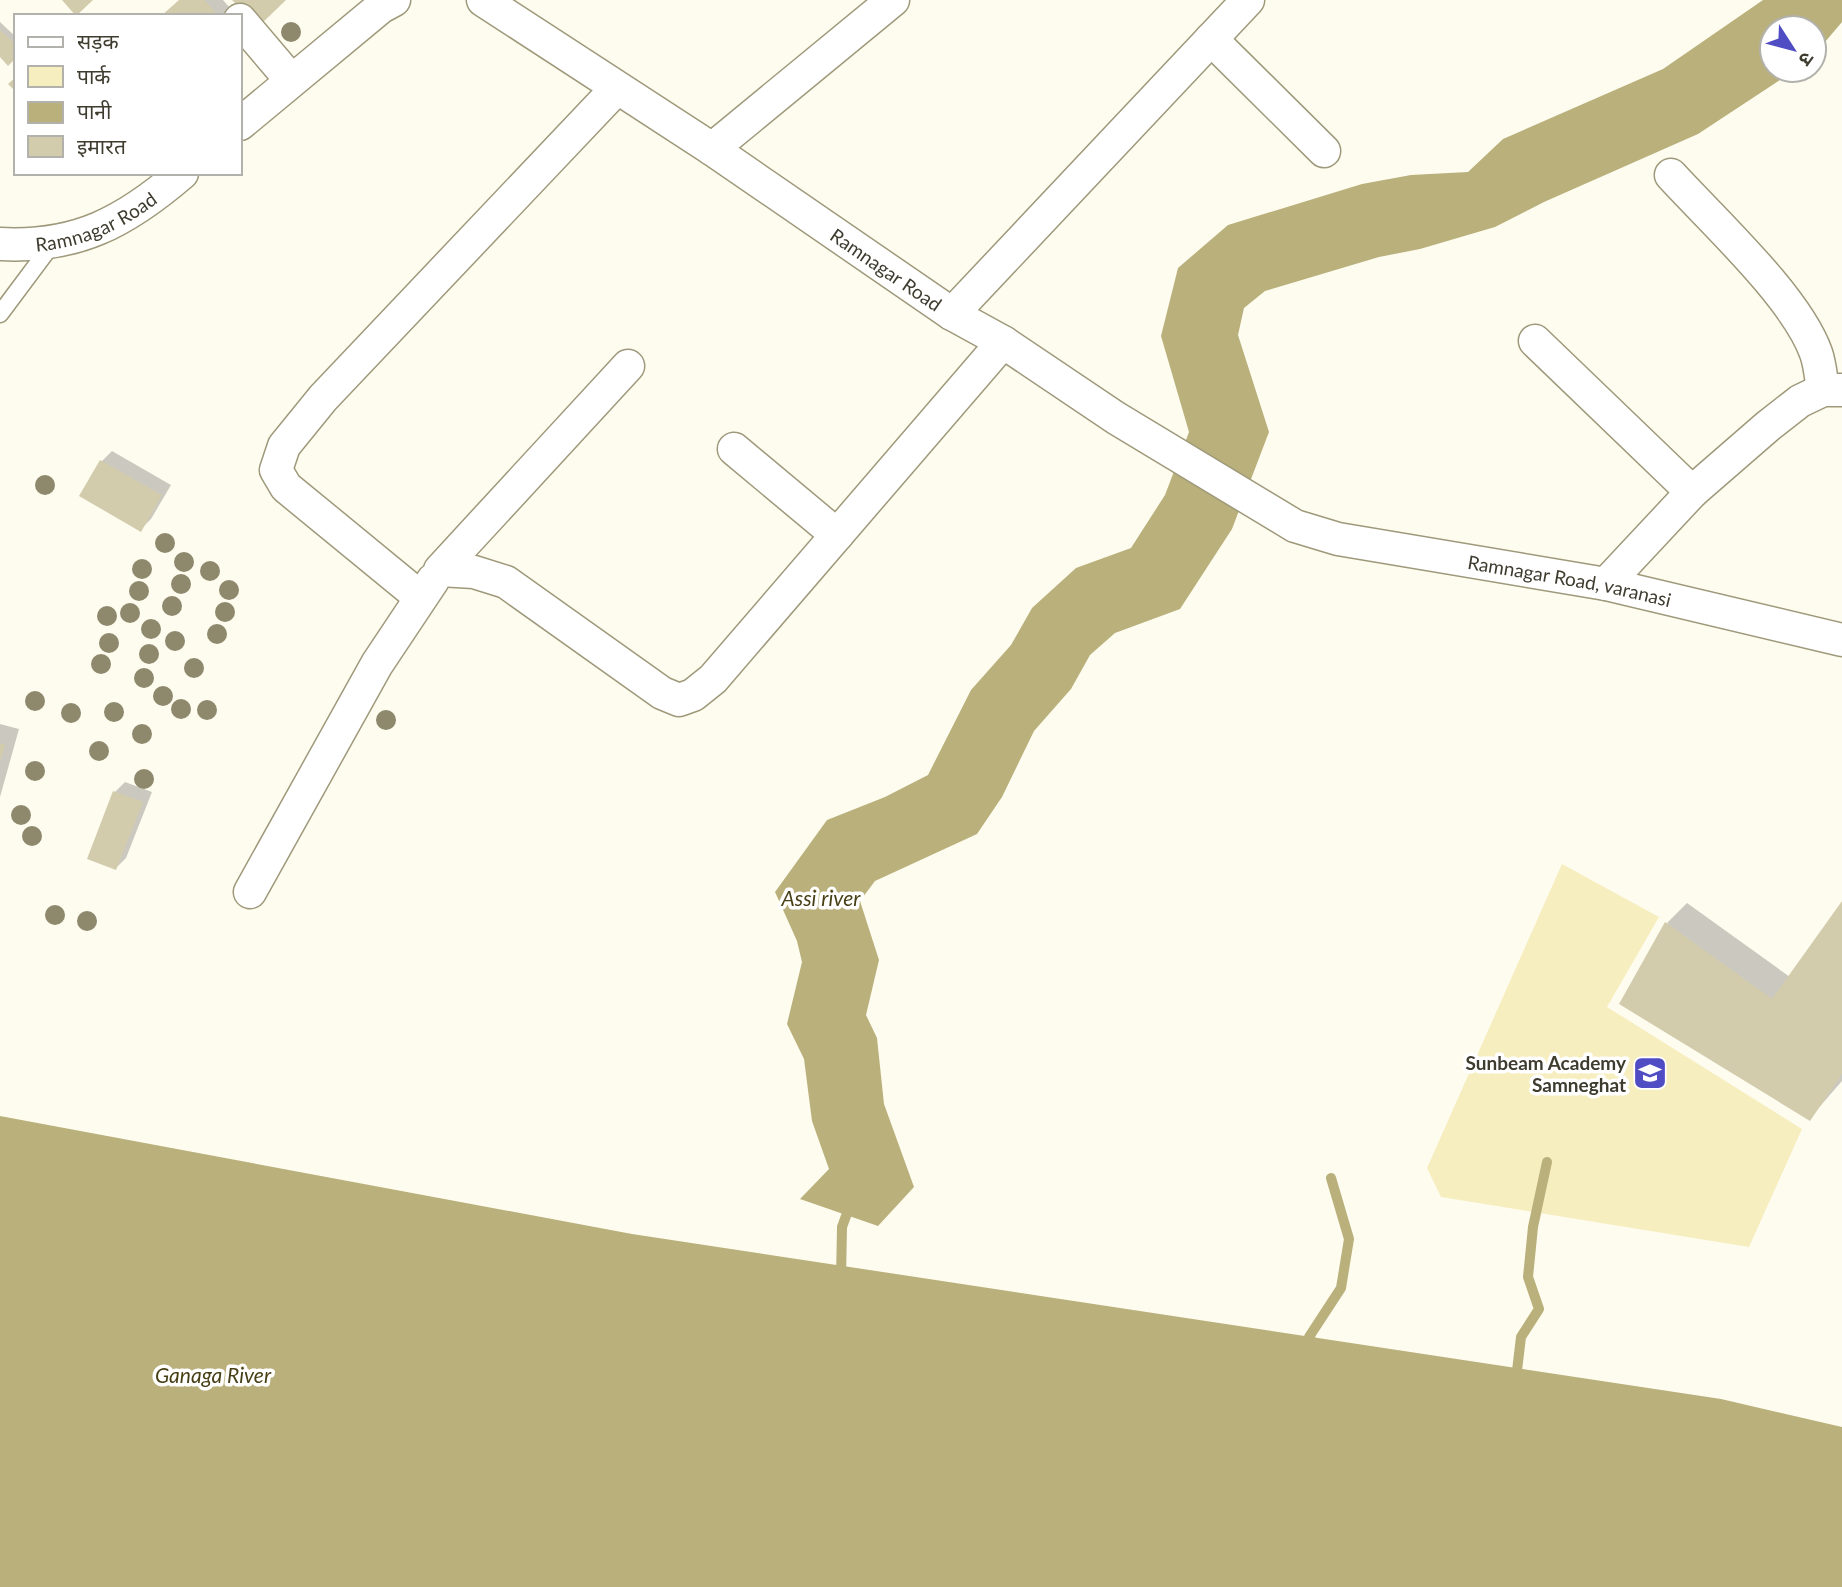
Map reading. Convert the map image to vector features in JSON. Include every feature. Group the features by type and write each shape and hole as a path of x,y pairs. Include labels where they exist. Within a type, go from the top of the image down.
{"street":[{"path":"223,0 235,14"},
{"path":"242,122 381,7 394,0"},
{"path":"712,149 893,0"},
{"path":"952,314 1248,0"},
{"name":"Ramnagar Road","path":"494,2 952,314 1003,342 1116,418 1295,526"},
{"path":"242,23 291,80"},
{"path":"1211,39 1324,151"},
{"path":"421,597 286,487 276,470 284,446 323,398 617,88"},
{"name":"Ramnagar Road","path":"0,244 53,243 113,224 179,175"},
{"path":"1606,584 1692,492 1790,409 1832,390 1802,325 1783,299 1671,175"},
{"path":"1535,341 1692,492"},
{"path":"440,570 474,572 506,582 663,693 679,701 693,695 713,678 1003,342"},
{"path":"250,892 377,664 440,570 628,366"},
{"path":"734,449 837,535"},
{"name":"Ramnagar Road, varanasi","path":"1295,526 1338,540 1606,584 1842,640"}],"lane":[{"path":"0,314 53,243"}],"green space":[{"name":"Sunbeam Academy Samneghat","path":"1562,864 1659,917 1607,1007 1802,1129 1749,1247 1441,1197 1427,1168"}],"water":[{"name":"Assi river","path":"1763,0 1842,0 1842,22 1828,38 1828,14 1758,14 1758,84 1774,84 1698,134 1544,202 1495,227 1420,249 1379,257 1265,291 1244,308 1238,335 1269,432 1232,529 1180,609 1115,633 1090,655 1071,689 1034,731 1002,797 977,834 875,881 860,901 879,960 866,1015 877,1038 884,1104 914,1187 878,1226 800,1199 829,1169 812,1121 804,1059 787,1024 802,962 797,941 775,892 827,820 885,797 928,775 971,690 1011,645 1032,608 1076,568 1131,548 1165,495 1189,432 1161,336 1178,268 1228,225 1362,184 1411,175 1468,172 1503,139 1663,69"},
{"name":"Ganaga River","path":"0,1116 632,1234 1721,1399 1842,1427 1842,1587 0,1587"}],"building":[{"path":"62,0 93,0 78,14 74,14"},
{"path":"179,0 205,0 216,14 163,14"},
{"path":"232,0 286,0 258,27"},
{"path":"0,30 14,43 14,60 8,66 0,57"},
{"path":"14,79 14,90 8,84"},
{"path":"100,460 162,495 141,532 79,496"},
{"path":"0,743 5,745 1,759 0,759"},
{"path":"113,791 143,802 116,870 87,859"},
{"path":"1842,901 1842,1074 1810,1121 1619,1004 1665,922 1772,999"}],"waterway":[{"path":"1516,1379 1521,1337 1539,1309 1528,1277 1533,1227 1547,1162"},
{"path":"1316,1347 1309,1337 1341,1288 1349,1239 1331,1178"},
{"path":"841,1279 842,1227 850,1205"}],"place":[{"name":"Sunbeam Academy Samneghat","path":"1650,1073"}]}
